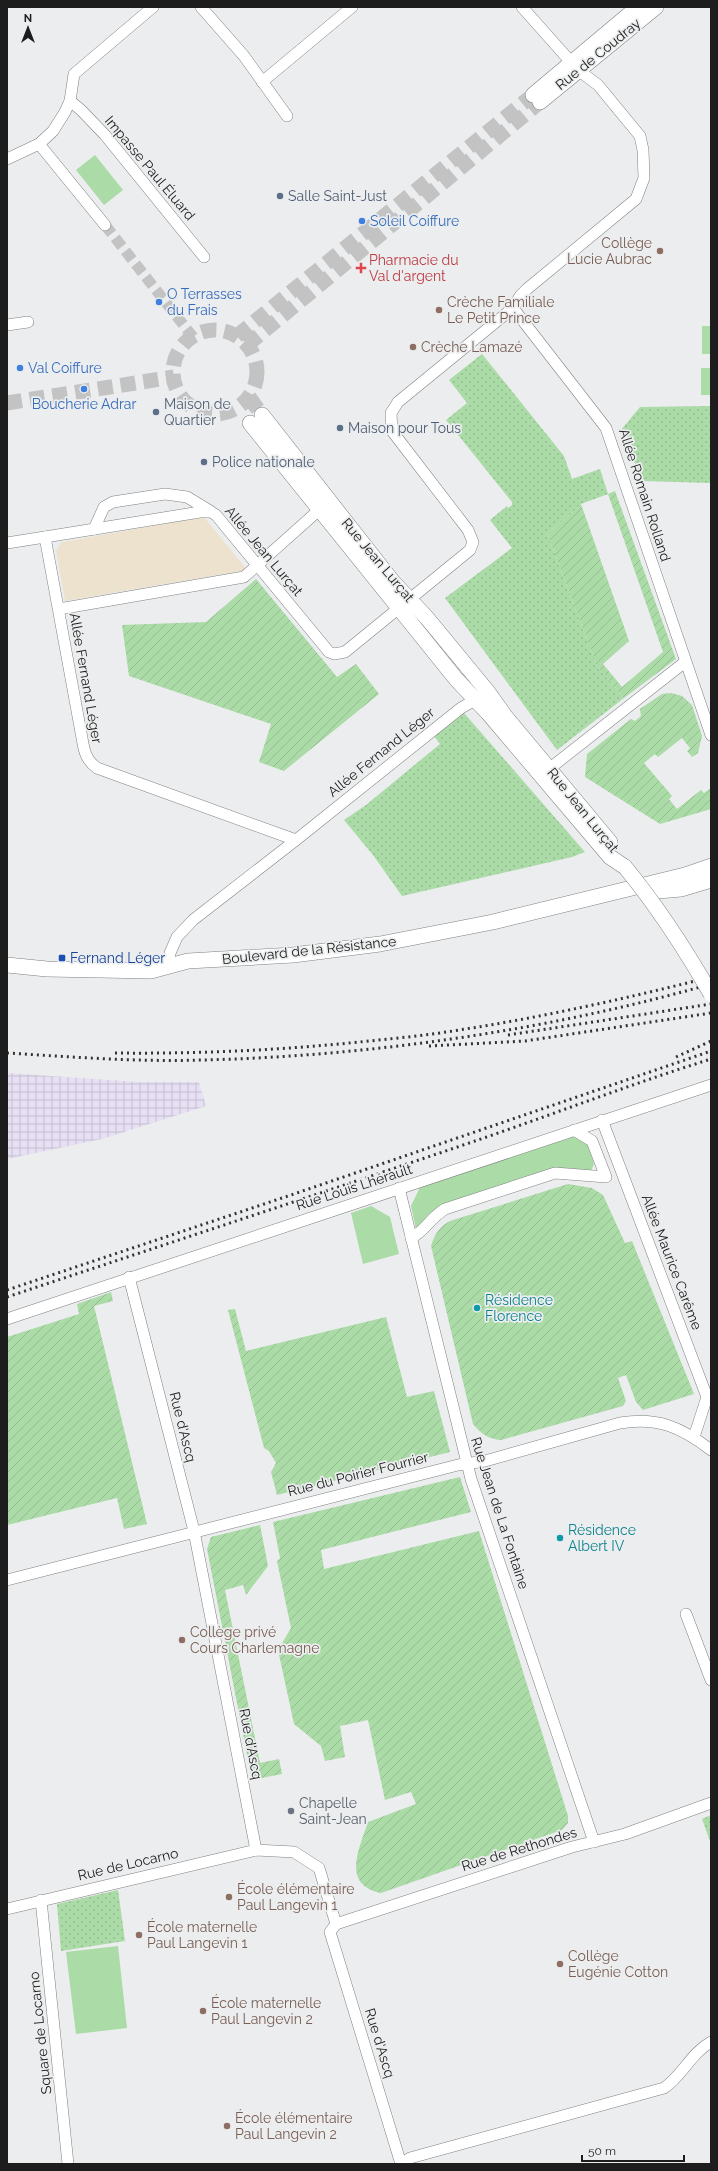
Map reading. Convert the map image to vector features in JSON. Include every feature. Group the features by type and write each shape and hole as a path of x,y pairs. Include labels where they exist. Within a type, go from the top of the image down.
{"street":[{"path":"7,159 39,144 60,122 70,101 74,74 153,7"},
{"path":"201,7 244,56 287,116"},
{"path":"262,82 352,7"},
{"path":"406,604 473,546 472,536 468,530 392,431 391,413 398,402 513,308 520,296 527,289 636,199 641,190 645,164 640,136 598,85 574,66 522,7"},
{"name":"Rue de Coudray","path":"537,98 638,7"},
{"name":"Rue de Coudray","path":"574,66 656,7"},
{"name":"Impasse Paul Éluard","path":"70,101 82,110 105,136 204,257"},
{"path":"39,144 105,225"},
{"name":"Allée Romain Rolland","path":"513,308 606,428 711,735"},
{"path":"7,325 28,322"},
{"name":"Rue Jean Lurçat","path":"625,868 610,857 415,629 406,604 393,582 256,419 319,510 406,604 488,692 505,716 617,850 625,868"},
{"path":"94,529 104,507 113,502 165,494 187,497 211,512"},
{"path":"59,609 244,577 319,510"},
{"name":"Allée Jean Lurçat","path":"45,537 200,512 211,512 216,515 329,652 334,654 345,652 406,604"},
{"path":"7,543 45,537"},
{"name":"Allée Fernand Léger","path":"45,537 85,753 92,764 97,768 296,840"},
{"path":"549,769 685,662"},
{"name":"Allée Fernand Léger","path":"168,966 170,953 177,937 192,920 296,840 461,708 488,692"},
{"name":"Boulevard de la Résistance","path":"7,965 47,968 151,970 188,961 293,955 380,944 493,922 685,875 711,866"},
{"path":"625,868 653,901 680,940 711,994"},
{"name":"Boulevard de la Résistance","path":"607,894 681,889 711,880"},
{"name":"Rue Louis Lhérault","path":"7,1319 129,1277 711,1085"},
{"path":"592,1141 600,1121"},
{"name":"Allée Maurice Carême","path":"600,1121 707,1397 694,1437"},
{"path":"411,1238 421,1233 433,1216 444,1209 555,1172 606,1177 592,1141 574,1130"},
{"name":"Rue Jean de La Fontaine","path":"398,1188 451,1407 467,1464 490,1537 594,1842"},
{"name":"Rue d'Ascq","path":"129,1277 194,1531 256,1850 294,1852 318,1868 336,1924 330,1932 401,2164"},
{"name":"Rue du Poirier Fourrier","path":"7,1580 168,1540 194,1531 458,1465 521,1452 620,1423 638,1420 678,1428 694,1437 711,1450"},
{"path":"686,1614 711,1680"},
{"name":"Rue de Rethondes","path":"336,1924 572,1847 625,1834 711,1803"},
{"name":"Rue de Locarno","path":"7,1909 256,1850"},
{"name":"Square de Locarno","path":"41,1900 68,2164"},
{"path":"401,2164 410,2158 664,2088 676,2080 701,2048 711,2042"}],"shaded area":[{"path":"204,517 247,570 65,601 56,550 62,542"},
{"path":"7,1073 139,1082 199,1082 206,1106 102,1139 7,1159"}],"green space":[{"path":"95,155 123,190 104,205 76,170"},
{"path":"702,326 711,326 711,354 702,354"},
{"path":"482,354 564,456 572,479 600,469 608,494 581,504 561,523 547,533 597,666 624,698 557,750 445,598 512,548 490,520 507,506 508,508 512,505 512,502 446,420 467,403 449,380"},
{"path":"701,368 711,368 711,395 701,395"},
{"path":"711,406 711,483 642,481 621,430 640,407"},
{"path":"615,491 676,659 624,698 597,666 547,533 561,523 581,504 629,641 603,664 622,687 663,652 608,494"},
{"path":"256,579 337,677 356,664 379,694 284,771 259,762 271,724 129,676 122,625 206,622"},
{"path":"671,693 682,696 692,705 702,736 698,753 692,757 687,751 690,748 682,738 658,757 655,754 644,763 672,796 669,799 677,809 701,790 704,793 711,788 711,809 660,824 585,777 587,754 631,719 635,721 641,716 640,709 662,694"},
{"path":"464,713 585,852 572,857 402,896 373,855 344,820 366,805 440,744 434,736"},
{"path":"576,1134 587,1143 594,1164 591,1171 558,1169 439,1207 429,1214 416,1229 411,1206 420,1187"},
{"path":"568,1184 592,1188 603,1195 625,1243 632,1241 694,1394 643,1410 636,1402 626,1375 618,1378 626,1401 623,1406 501,1440 489,1437 479,1431 473,1424 431,1246 438,1231 443,1225 450,1221"},
{"path":"371,1206 390,1217 399,1254 363,1264 351,1213"},
{"path":"111,1292 113,1301 94,1306 147,1524 124,1529 117,1498 7,1525 7,1337 79,1314 77,1304"},
{"path":"235,1309 246,1351 386,1317 407,1397 434,1391 450,1452 277,1495 271,1472 276,1463 269,1451 264,1448 228,1310"},
{"path":"460,1477 471,1512 321,1550 324,1569 479,1531 568,1816 568,1823 562,1830 381,1893 369,1889 361,1882 357,1874 356,1865 358,1854 368,1822 416,1804 411,1792 385,1800 368,1720 340,1726 345,1757 325,1761 321,1746 294,1724 278,1650 291,1628 277,1561 280,1558 273,1522"},
{"path":"260,1525 268,1566 246,1595 243,1585 225,1590 260,1763 279,1759 282,1774 252,1780 207,1549 211,1537"},
{"path":"711,1815 711,1844 702,1819"},
{"path":"118,1890 125,1941 61,1951 57,1904"},
{"path":"118,1946 127,2028 76,2034 66,1952"}],"tunnel":[{"path":"237,336 533,95"},
{"path":"247,345 540,102"},
{"path":"105,225 193,337"},
{"path":"215,330 223,331 238,337 250,349 256,364 257,372 256,380 250,395 238,407 223,413 215,414 207,413 192,407 180,395 174,380 173,372 174,364 180,349 192,337 207,331 215,330"},
{"path":"7,403 174,377"},
{"path":"249,397 262,415"}],"railway":[{"path":"115,1053 179,1053 274,1049 425,1035 491,1025 554,1013 617,1000 711,977"},
{"path":"7,1053 105,1059 154,1060 203,1060 331,1053 460,1038 524,1027 587,1015 711,984"},
{"path":"508,1035 711,1004"},
{"path":"429,1046 525,1041 711,1013"},
{"path":"676,1057 711,1041"},
{"path":"7,1290 291,1195 711,1051"},
{"path":"7,1297 505,1131 711,1059"}],"place":[{"name":"Salle Saint-Just","path":"280,196"},
{"name":"Soleil Coiffure","path":"362,221"},
{"name":"Collège Lucie Aubrac","path":"660,251"},
{"name":"Pharmacie du Val d'argent","path":"361,268"},
{"name":"O Terrasses du Frais","path":"159,302"},
{"name":"Crèche Familiale Le Petit Prince","path":"439,310"},
{"name":"Crèche Lamazé","path":"413,347"},
{"name":"Val Coiffure","path":"20,368"},
{"name":"Boucherie Adrar","path":"84,389"},
{"name":"Maison de Quartier","path":"156,412"},
{"name":"Maison pour Tous","path":"340,428"},
{"name":"Police nationale","path":"204,462"},
{"name":"Fernand Léger","path":"62,958"},
{"name":"Résidence Florence","path":"477,1308"},
{"name":"Résidence Albert IV","path":"560,1538"},
{"name":"Collège privé Cours Charlemagne","path":"182,1640"},
{"name":"Chapelle Saint-Jean","path":"291,1811"},
{"name":"École élémentaire Paul Langevin 1","path":"229,1897"},
{"name":"École maternelle Paul Langevin 1","path":"139,1935"},
{"name":"Collège Eugénie Cotton","path":"560,1964"},
{"name":"École maternelle Paul Langevin 2","path":"203,2011"},
{"name":"École élémentaire Paul Langevin 2","path":"227,2126"}]}
